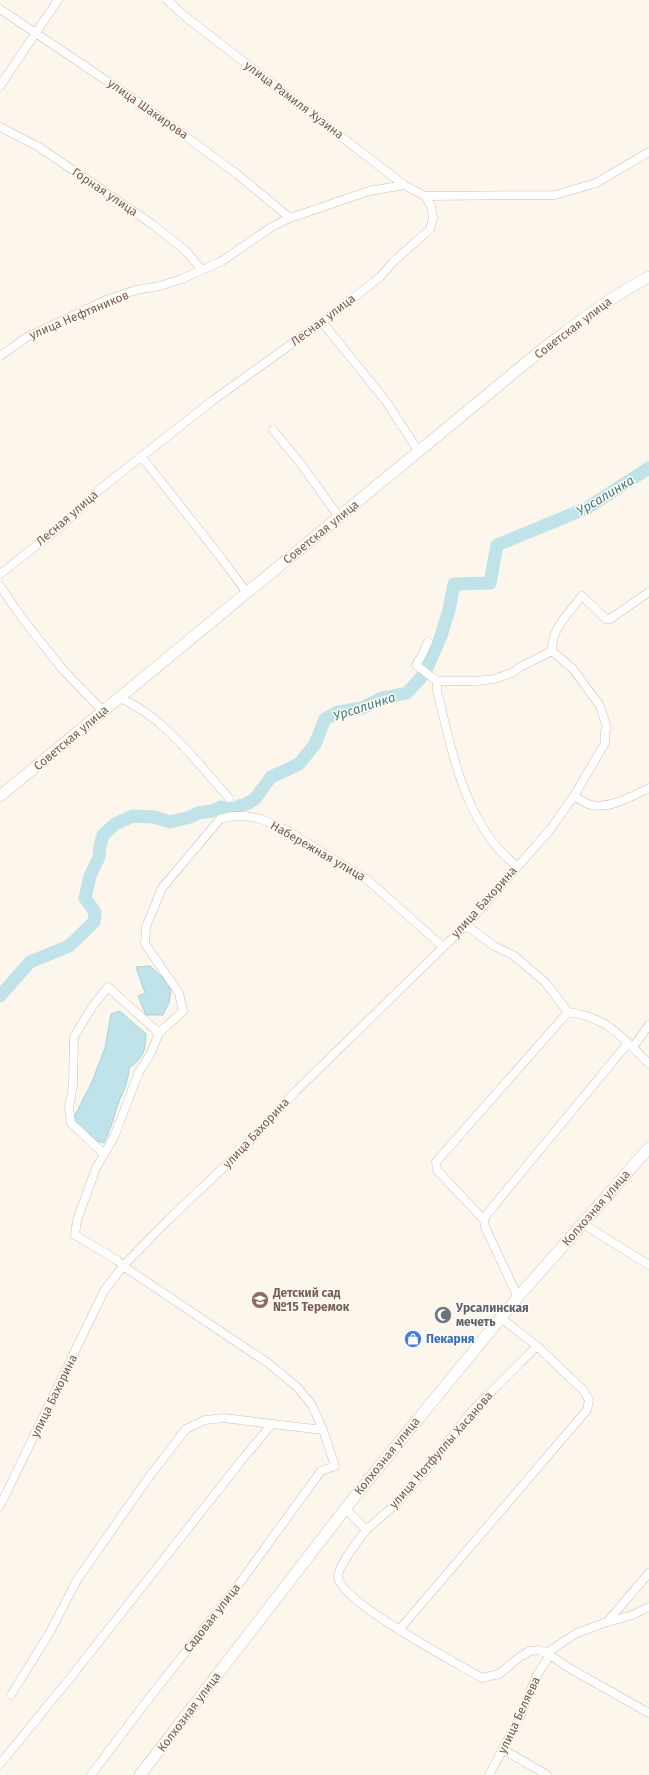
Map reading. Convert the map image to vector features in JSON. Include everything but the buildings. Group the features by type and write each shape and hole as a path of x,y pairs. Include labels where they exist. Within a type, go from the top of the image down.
{"street":[{"path":"0,86 58,0"},
{"name":"улица Рамиля Хузина","path":"167,0 186,18 404,185 425,196"},
{"name":"улица Шакирова","path":"0,9 150,110 237,174 290,218"},
{"name":"Горная улица","path":"0,127 39,147 152,224 185,250 201,269"},
{"path":"425,196 555,195 596,183 649,152"},
{"name":"улица Нефтяников","path":"0,356 27,337 106,300 136,290 168,284 222,261 273,226 290,218 369,191 404,185"},
{"name":"Лесная улица","path":"0,574 59,528 99,490 141,456 212,401 322,322 380,277 393,262 430,229 433,218 431,206 425,196"},
{"name":"Советская улица","path":"0,796 544,348 599,307 631,286 649,277"},
{"path":"322,322 385,400 419,452"},
{"path":"273,430 301,464 339,517"},
{"path":"141,456 247,593"},
{"path":"0,586 22,618 64,671 103,711"},
{"path":"428,642 416,665 437,681 469,681 504,676 552,651 553,639 564,618 582,596 606,619 610,619 649,592"},
{"name":"улица Бахорина","path":"0,1506 104,1291 123,1266 168,1220 240,1151 296,1091 442,946 466,925 548,831 574,796 605,743 605,731 607,728 600,706 573,669 552,651"},
{"path":"437,681 436,691 460,780 483,829 499,851 517,866"},
{"path":"120,698 136,705 158,723 229,798"},
{"path":"574,796 590,805 606,806 628,799 649,788"},
{"name":"Набережная улица","path":"159,1033 183,1012 182,1002 171,978 145,944 146,927 162,888 220,819 232,816 261,818 288,831 369,881 442,946"},
{"path":"466,925 494,946 513,955 540,978 568,1012 583,1014 598,1019 630,1045 649,1064"},
{"path":"104,1154 75,1128 69,1116 73,1085 74,1037 92,1007 108,987 159,1033 151,1053 139,1072 114,1137 96,1168 80,1213 75,1235 117,1260 123,1266 268,1363 297,1387 312,1406 323,1430"},
{"path":"484,1220 437,1170 436,1162 568,1012"},
{"path":"518,1297 485,1227 484,1220 487,1214 630,1045 649,1026"},
{"name":"Колхозная улица","path":"140,1775 345,1508 518,1297 649,1148"},
{"path":"583,1224 649,1266"},
{"path":"399,1630 587,1410 589,1400 584,1391 537,1346 501,1318"},
{"name":"улица Нотфуллы Хасанова","path":"537,1346 470,1413 432,1463 396,1504 366,1530 340,1568 338,1578 342,1587 369,1610 399,1630 482,1678 499,1674 521,1656 530,1651 539,1650 548,1654"},
{"path":"11,1695 50,1632 77,1580 142,1487 186,1429 205,1420 224,1418 323,1430"},
{"path":"0,1764 71,1677 241,1460 272,1424"},
{"name":"Садовая улица","path":"91,1775 236,1588 321,1471 335,1466 323,1430"},
{"path":"345,1508 366,1530"},
{"path":"607,1622 649,1573"},
{"name":"улица Беляева","path":"489,1775 504,1750 520,1717 537,1675 548,1654 577,1632 632,1615 649,1607"},
{"path":"548,1654 569,1668 649,1713"},
{"path":"504,1750 547,1775"}],"water":[{"path":"150,966 162,977 171,990 169,1003 163,1015 146,1015 138,996 145,993 136,967"},
{"path":"120,1011 146,1034 145,1045 141,1057 129,1068 127,1082 104,1143 96,1141 84,1131 75,1120 75,1115 91,1084 105,1048 111,1014"}],"waterway":[{"name":"Урсалинка","path":"0,996 30,962 69,946 94,922 95,912 85,898 90,876 99,857 103,835 115,824 133,816 154,817 170,822 190,817 198,813 212,811 220,807 235,809 255,799 271,777 299,764 315,744 325,719 338,712 362,708 382,698 407,693 425,673 441,636 449,610 454,584 490,583 497,545 587,508 649,468"}],"place":[{"name":"Детский сад №15 Теремок","path":"260,1300"},
{"name":"Урсалинская мечеть","path":"443,1315"},
{"name":"Пекарня","path":"413,1339"}]}
